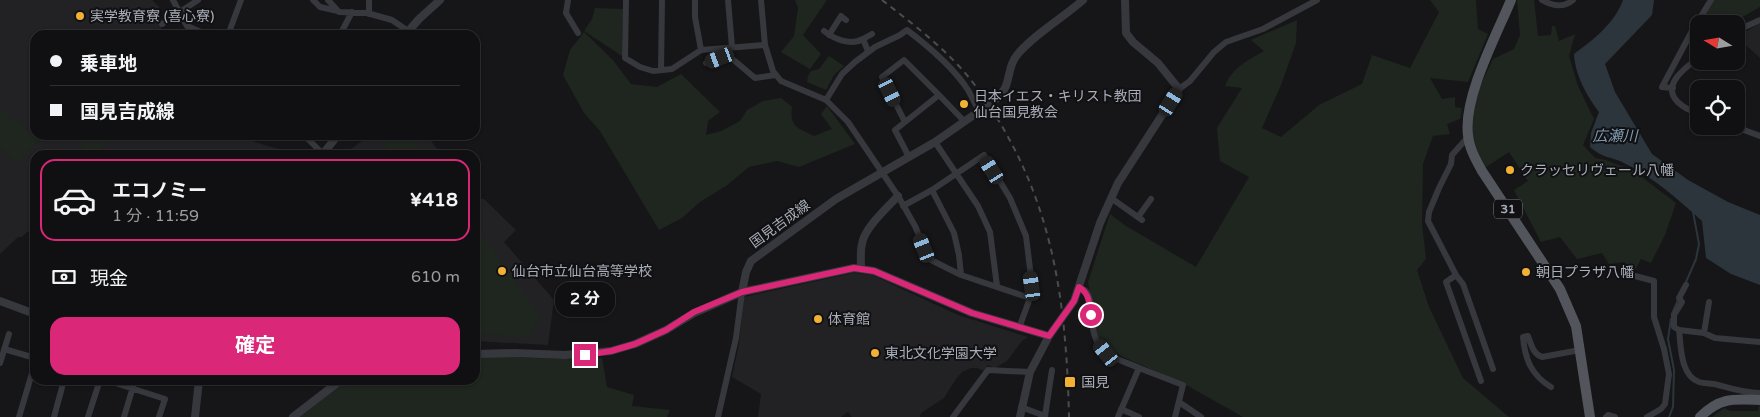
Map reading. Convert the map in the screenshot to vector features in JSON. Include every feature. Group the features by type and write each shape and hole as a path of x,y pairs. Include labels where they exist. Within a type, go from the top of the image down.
{"main road":[{"name":"31","path":"1511,0 1469,108 1467,121 1468,137 1472,152 1482,171 1560,289 1576,326 1590,417"},
{"path":"1700,417 1712,406 1725,400 1760,400"}],"street":[{"path":"173,0 187,26 196,30"},
{"path":"162,24 198,0"},
{"path":"230,30 241,0"},
{"path":"313,0 320,7 339,12 369,14 392,20 403,30"},
{"path":"328,0 339,12"},
{"path":"369,0 369,14"},
{"path":"409,30 440,0"},
{"path":"568,0 566,13 578,33"},
{"path":"626,0 625,58 653,71 672,69 701,50 765,45"},
{"path":"661,70 662,0"},
{"path":"695,0 695,17 701,50"},
{"path":"728,0 732,47"},
{"path":"761,0 765,45 773,71 781,81 826,100 848,122 898,196 915,226 929,259 961,275 1030,298"},
{"path":"996,100 1004,93 1008,84 1012,63 1017,55 1028,44 1084,0"},
{"path":"1125,0 1126,33 1133,42 1158,63 1179,89"},
{"path":"1020,417 1030,372 1049,336 1074,301 1100,223 1111,198 1126,171 1179,89 1190,81 1214,52 1226,42 1264,29 1317,0"},
{"path":"1542,0 1558,5 1568,4 1573,0"},
{"path":"1673,88 1662,87 1711,0"},
{"path":"343,30 352,12"},
{"path":"841,16 826,33 832,38 856,43 872,34"},
{"path":"1745,27 1760,20"},
{"path":"826,100 842,74 868,51 907,30 939,57 960,79 978,111"},
{"path":"863,40 868,51"},
{"path":"706,63 729,56 755,78 776,75"},
{"path":"905,122 882,77 904,60 964,120"},
{"path":"1690,66 1674,81 1673,88 1677,102 1684,109 1690,111"},
{"path":"909,157 895,130 938,95"},
{"name":"国見吉成線","path":"742,292 746,272 751,261 836,199 935,142 988,105"},
{"path":"1745,130 1760,136"},
{"path":"1468,137 1452,155 1451,164 1429,212 1428,221 1456,275 1463,284 1493,369"},
{"path":"309,140 318,150"},
{"path":"325,150 334,140"},
{"path":"935,142 978,206 990,232 997,286"},
{"path":"903,206 932,190 984,155 1010,198 1026,236 1032,286 1030,298 1019,328"},
{"path":"932,190 954,233 961,275"},
{"path":"861,268 864,237 878,217 898,196"},
{"path":"1111,198 1140,218 1151,199"},
{"path":"480,354 585,355 611,351 635,344 666,330 694,312 742,292 861,268 874,271 972,313 1049,336"},
{"path":"1456,275 1446,282 1481,381"},
{"path":"1635,276 1654,281 1654,317 1664,349 1668,374 1665,404 1661,409 1647,417"},
{"path":"1686,285 1679,298 1682,302 1674,315 1674,327 1679,330 1704,333 1715,338 1760,342"},
{"path":"1079,287 1086,291 1089,300 1092,331 1106,353 1183,385 1175,417"},
{"path":"718,417 736,338 742,292"},
{"path":"0,301 30,312"},
{"path":"1704,333 1709,302"},
{"path":"1679,330 1683,362 1692,378 1699,382 1738,391 1760,393"},
{"path":"0,363 9,334"},
{"path":"1551,387 1539,380 1533,372 1528,362 1523,336 1528,336 1534,351 1538,356 1542,357 1580,350"},
{"path":"4,348 30,356"},
{"path":"1118,417 1139,368"},
{"path":"953,417 988,370 1030,372"},
{"path":"1021,407 1044,416 1052,370"},
{"path":"19,417 30,380"},
{"path":"54,417 63,385"},
{"path":"88,417 98,385"},
{"path":"123,385 165,399 159,417"},
{"path":"124,417 134,385"},
{"path":"195,417 198,385"},
{"path":"293,417 335,385"},
{"path":"1179,402 1202,417"},
{"path":"1121,409 1140,417"},
{"path":"1606,417 1608,415 1615,417"}],"shaded area":[{"path":"0,0 152,0 159,7 161,30 30,30 30,140 253,140 279,150 30,150 30,231 22,237 18,237 0,254"},
{"path":"795,0 827,0 803,35 821,54 810,69 781,52 794,36 798,8"},
{"path":"1430,0 1476,0 1478,29 1488,34 1468,82 1430,78 1442,99 1455,97 1455,107 1462,108 1460,119 1447,124 1450,134 1433,136 1423,164 1422,223 1426,259 1417,270 1429,307 1463,378 1509,417 1243,417 1188,386 1108,350 1099,339 1095,327 1088,282 1110,214 1126,226 1196,267 1249,177 1220,161 1217,128 1242,88 1225,86 1228,80 1236,69 1264,51 1251,40 1297,20 1296,43 1281,85 1262,128 1281,137 1319,105 1362,84 1372,55 1410,68 1439,12"},
{"path":"1517,0 1534,0 1538,36 1551,35 1552,26 1555,26 1559,41 1575,34 1569,56 1578,86 1594,119 1583,145 1595,158 1606,160 1634,171 1676,203 1665,235 1651,263 1641,259 1635,270 1624,262 1609,264 1602,253 1577,259 1560,237 1541,242 1514,190 1528,181 1509,152 1486,167 1478,152 1471,125 1475,100 1493,59 1514,49 1520,35"},
{"path":"1714,0 1760,0 1760,7 1745,16 1705,15"},
{"path":"595,8 623,9 622,56 584,31 592,19"},
{"path":"1760,23 1760,58 1745,44 1745,32"},
{"path":"584,32 613,60 631,84 657,87 681,74 720,112 708,121 706,135 721,131 740,121 747,110 763,101 781,98 792,107 793,123 803,131 814,136 832,129 821,114 827,106 855,144 799,167 777,161 749,167 726,186 700,202 682,218 659,230 600,131 584,113 563,75 570,50"},
{"path":"829,56 844,66 834,75 826,90 807,82 811,71 819,69"},
{"path":"0,108 30,133 30,140 38,140 17,163 0,148"},
{"path":"87,140 108,140 100,150 79,150"},
{"path":"364,140 430,140 438,150 349,150"},
{"path":"384,140 414,140 422,150 390,150"},
{"name":"仙台市立仙台高等学校","path":"480,199 484,199 516,230 504,242 554,300 548,345 480,341"},
{"path":"480,232 540,316 529,336 480,334"},
{"name":"東北文化学園大学","path":"853,273 872,275 958,315 1028,337 1022,341 1007,361 995,368 988,365 984,371 971,368 962,372 944,398 921,413 920,417 852,417 848,412 841,417 758,417 761,394 732,377 739,344 744,297"},
{"path":"480,356 602,358 607,387 634,395 632,406 670,410 667,417 299,417 340,385 480,385"},
{"path":"1759,406 1760,417 1712,417 1724,408 1730,411 1758,411"}],"water":[{"name":"広瀬川","path":"1623,0 1654,0 1652,15 1605,64 1615,92 1652,154 1688,180 1728,202 1760,215 1760,285 1731,274 1706,258 1702,221 1674,197 1635,169 1599,154 1590,147 1591,133 1599,112 1582,85 1574,54 1609,24"}],"waterway":[{"path":"1686,282 1696,259 1699,244 1693,212"},
{"path":"1672,314 1678,300"},
{"path":"1669,417 1673,407 1674,370 1668,339 1671,319"}],"railway":[{"path":"882,0 954,60 974,84 1000,123 1021,162 1037,202 1049,242 1058,284 1064,326 1069,417"}],"place":[{"name":"実学教育寮 (喜心寮)","path":"80,16"},
{"name":"日本イエス・キリスト教団 仙台国見教会","path":"964,104"},
{"name":"クラッセリヴェール八幡","path":"1510,170"},
{"name":"仙台市立仙台高等学校","path":"502,271"},
{"name":"朝日プラザ八幡","path":"1526,272"},
{"name":"体育館","path":"818,319"},
{"name":"東北文化学園大学","path":"875,353"},
{"name":"国見","path":"1070,382"}],"route":[{"path":"585,355 611,351 635,344 666,330 694,312 742,292 854,268 867,268 972,313 1049,336 1074,301 1079,287 1086,291 1091,315"}]}
